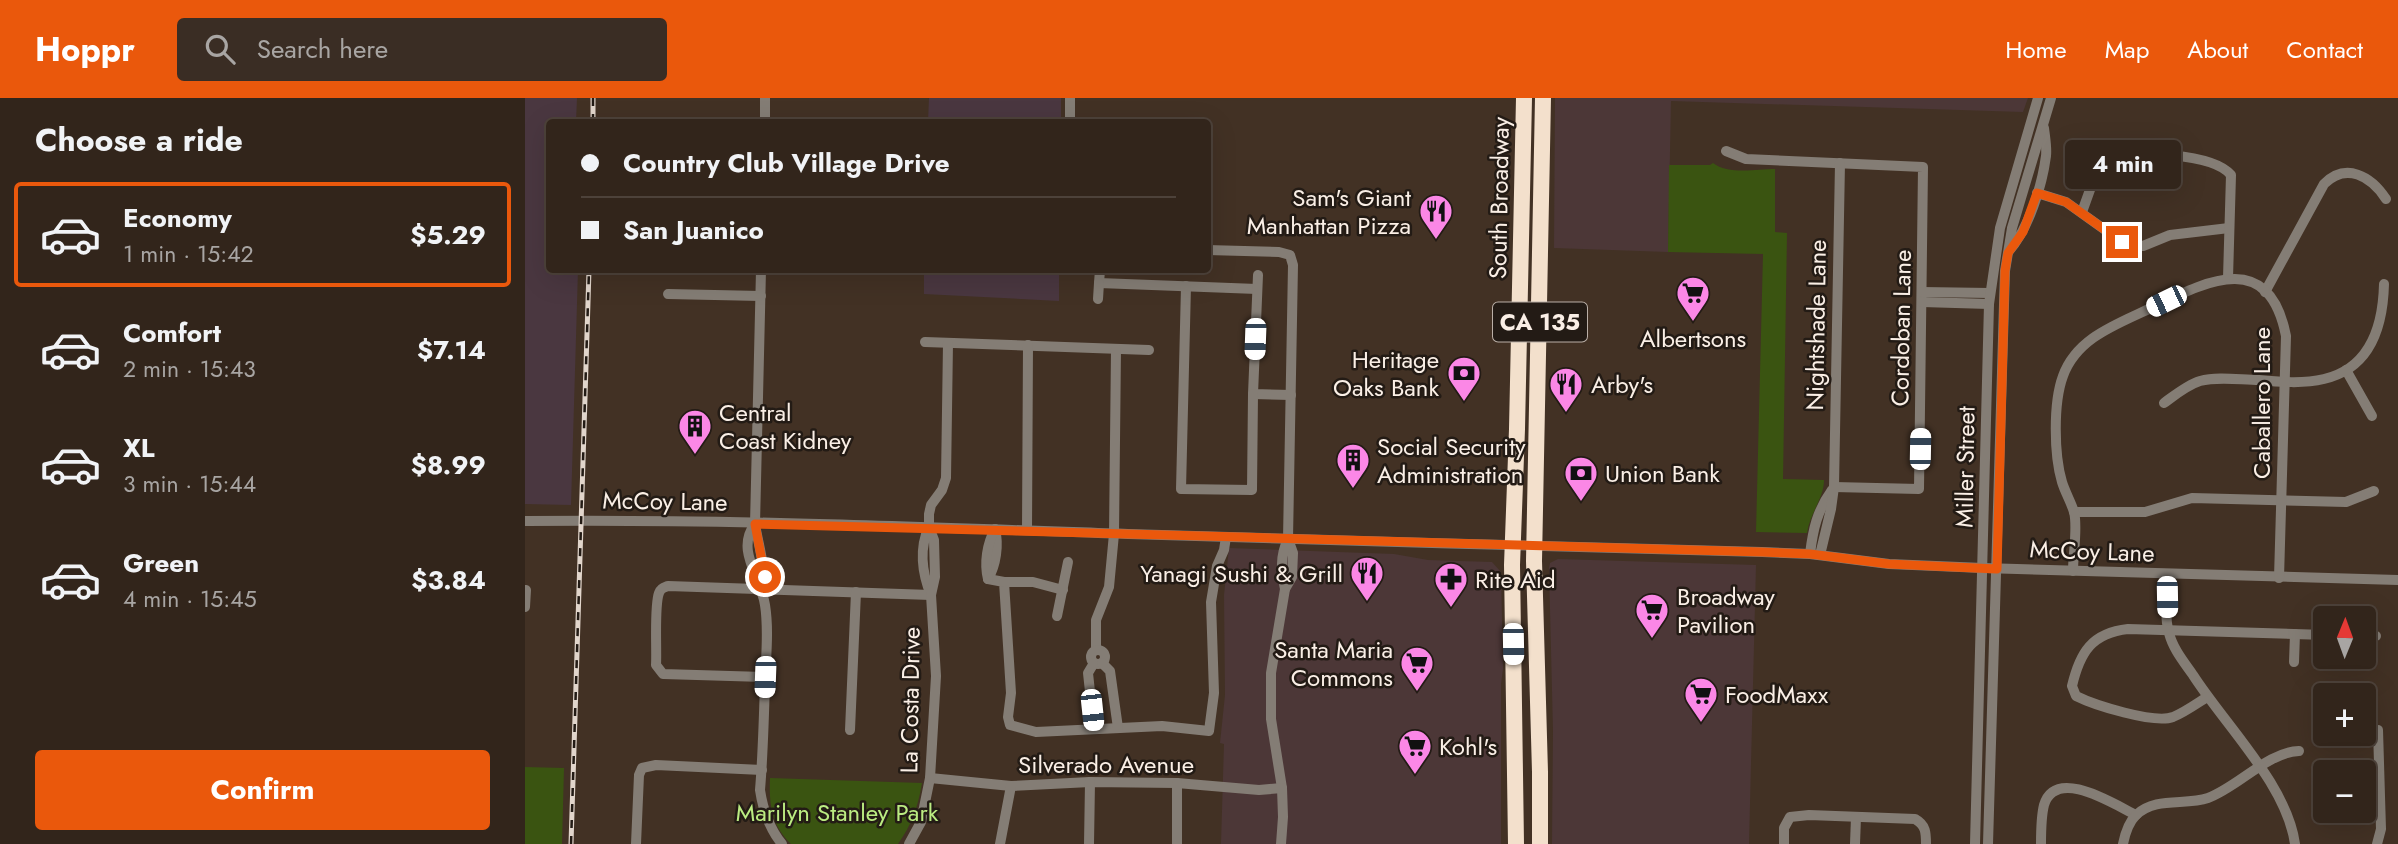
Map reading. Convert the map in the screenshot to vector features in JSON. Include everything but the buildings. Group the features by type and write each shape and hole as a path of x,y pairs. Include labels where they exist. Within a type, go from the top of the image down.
{"highway":[{"name":"South Broadway","path":"1516,844 1512,544 1524,98"},
{"name":"South Broadway","path":"1540,844 1534,545 1543,98"},
{"path":"1518,357 1539,358"}],"street":[{"path":"765,98 765,119"},
{"path":"1070,98 1070,119"},
{"name":"Miller Street","path":"1975,844 1990,298 2000,228 2038,98"},
{"name":"Miller Street","path":"1988,844 2002,310 2012,228 2051,98"},
{"name":"Miller Street","path":"2008,253 2023,232 2037,193 2047,153 2044,122"},
{"path":"1726,151 1746,159 1840,163"},
{"path":"2073,571 2074,512 2061,480 2057,433 2059,388 2070,359 2100,332 2188,290 2213,280 2228,278 2231,174 2206,160 2192,157 2118,154 2102,159 2083,212"},
{"name":"Cordoban Lane","path":"1834,487 1919,489 1923,167 1840,163"},
{"name":"Nightshade Lane","path":"1815,555 1815,520 1821,505 1834,487 1840,163"},
{"path":"2265,292 2330,177 2341,173 2361,174 2371,180 2386,199"},
{"path":"2037,193 2066,202 2122,242 2133,246 2143,246 2170,235 2229,228"},
{"path":"1211,250 1279,252 1290,255 1293,265 1288,539 1282,552 1285,589 1271,673 1272,727 1282,788 1281,844"},
{"path":"761,273 755,524 747,534 747,544 755,578 762,590 767,639 760,790 770,826 782,844"},
{"path":"1098,299 1100,273"},
{"path":"1186,286 1181,489 1252,490 1258,275"},
{"name":"Caballero Lane","path":"2228,278 2252,283 2265,292 2282,318 2286,336 2279,578"},
{"path":"1099,283 1257,289"},
{"path":"2164,403 2201,381 2284,382 2323,379 2346,370 2360,359 2374,340 2381,320 2384,284"},
{"path":"668,294 761,296"},
{"path":"1922,297 1990,298"},
{"path":"925,342 1149,350"},
{"path":"929,527 931,505 942,490 946,478 948,342"},
{"path":"1027,530 1028,345"},
{"path":"1094,729 1088,673 1104,656 1101,651 1096,650 1096,620 1109,587 1114,534 1116,349"},
{"path":"2346,370 2372,416"},
{"path":"1253,394 1291,395"},
{"path":"2074,512 2144,512 2192,498 2346,502 2374,491"},
{"name":"McCoy Lane","path":"525,520 929,527 1512,544 1815,555 1889,564 1997,569 2398,580"},
{"name":"La Costa Drive","path":"909,844 921,822 930,778 936,676 931,594 935,565 929,527"},
{"path":"995,530 997,539 993,570 988,579 1033,582 1063,590"},
{"path":"1005,582 1011,693 1010,725 1036,732 1162,726 1209,731 1214,693 1211,602 1217,566 1226,537"},
{"path":"1058,616 1069,562"},
{"path":"2169,574 2168,631 2175,648 2207,697 2260,768 2290,820 2295,844"},
{"path":"765,677 663,674 659,671 656,665 657,620 659,593 662,589 668,586 931,594"},
{"path":"525,607 526,590"},
{"path":"850,730 856,592"},
{"path":"2207,697 2172,718 2164,719 2145,717 2086,701 2073,693 2072,686 2082,657 2089,646 2100,636 2112,631 2128,629 2313,635"},
{"path":"2294,662 2295,634"},
{"path":"1098,663 1110,671 1118,728"},
{"path":"2377,844 2381,829 2378,730"},
{"path":"2123,844 2136,815 2169,801 2193,801 2212,796 2281,755 2299,751"},
{"path":"636,844 639,775 642,768 656,765 762,770"},
{"name":"Silverado Avenue","path":"930,778 1011,786 1090,782 1177,783 1259,790 1282,788"},
{"path":"1089,844 1090,782"},
{"path":"1177,783 1177,844"},
{"path":"1000,844 1011,786"},
{"path":"2041,844 2044,803 2055,791 2066,787 2074,787 2099,797 2136,815"},
{"path":"1784,844 1784,828 1790,817 1809,815 1915,819 1925,828 1926,844"},
{"path":"1855,844 1856,817"}],"shaded area":[{"path":"525,98 577,98 576,119 546,119 546,273 578,273 571,505 525,504"},
{"path":"929,98 1061,98 1061,119 928,119"},
{"path":"1555,98 2028,98 2023,112 1671,101 1668,252 1554,248"},
{"path":"924,273 1059,273 1059,301 924,294"},
{"name":"Santa Maria Commons","path":"1229,548 1394,554 1428,560 1492,562 1501,572 1501,844 1221,844 1224,744 1220,743 1225,695 1224,595"},
{"name":"Broadway Pavilion","path":"1558,559 1756,565 1749,844 1552,844 1553,731 1549,568 1550,563"}],"green space":[{"path":"1713,163 1734,170 1775,169 1775,232 1787,233 1783,479 1824,480 1807,533 1756,532 1763,254 1668,252 1669,165"},
{"path":"525,767 564,768 562,844 525,844"},
{"name":"Marilyn Stanley Park","path":"770,778 922,783 914,815 898,844 791,844 775,822 770,797"}],"railway":[{"path":"593,98 593,119"},
{"path":"571,844 589,273"}],"place":[{"name":"Sam's Giant Manhattan Pizza","path":"1436,241"},
{"name":"Albertsons","path":"1693,323"},
{"name":"Heritage Oaks Bank","path":"1464,403"},
{"name":"Arby's","path":"1566,414"},
{"name":"Central Coast Kidney","path":"695,456"},
{"name":"Social Security Administration","path":"1353,490"},
{"name":"Union Bank","path":"1581,503"},
{"name":"Yanagi Sushi & Grill","path":"1367,603"},
{"name":"Rite Aid","path":"1451,609"},
{"name":"Broadway Pavilion","path":"1652,640"},
{"name":"Santa Maria Commons","path":"1417,693"},
{"name":"FoodMaxx","path":"1701,724"},
{"name":"Kohl's","path":"1415,776"}],"route":[{"path":"765,577 755,524 1762,552 1810,554 1889,564 1997,569 2002,310 2008,253 2023,232 2037,193 2066,202 2122,242"}]}
